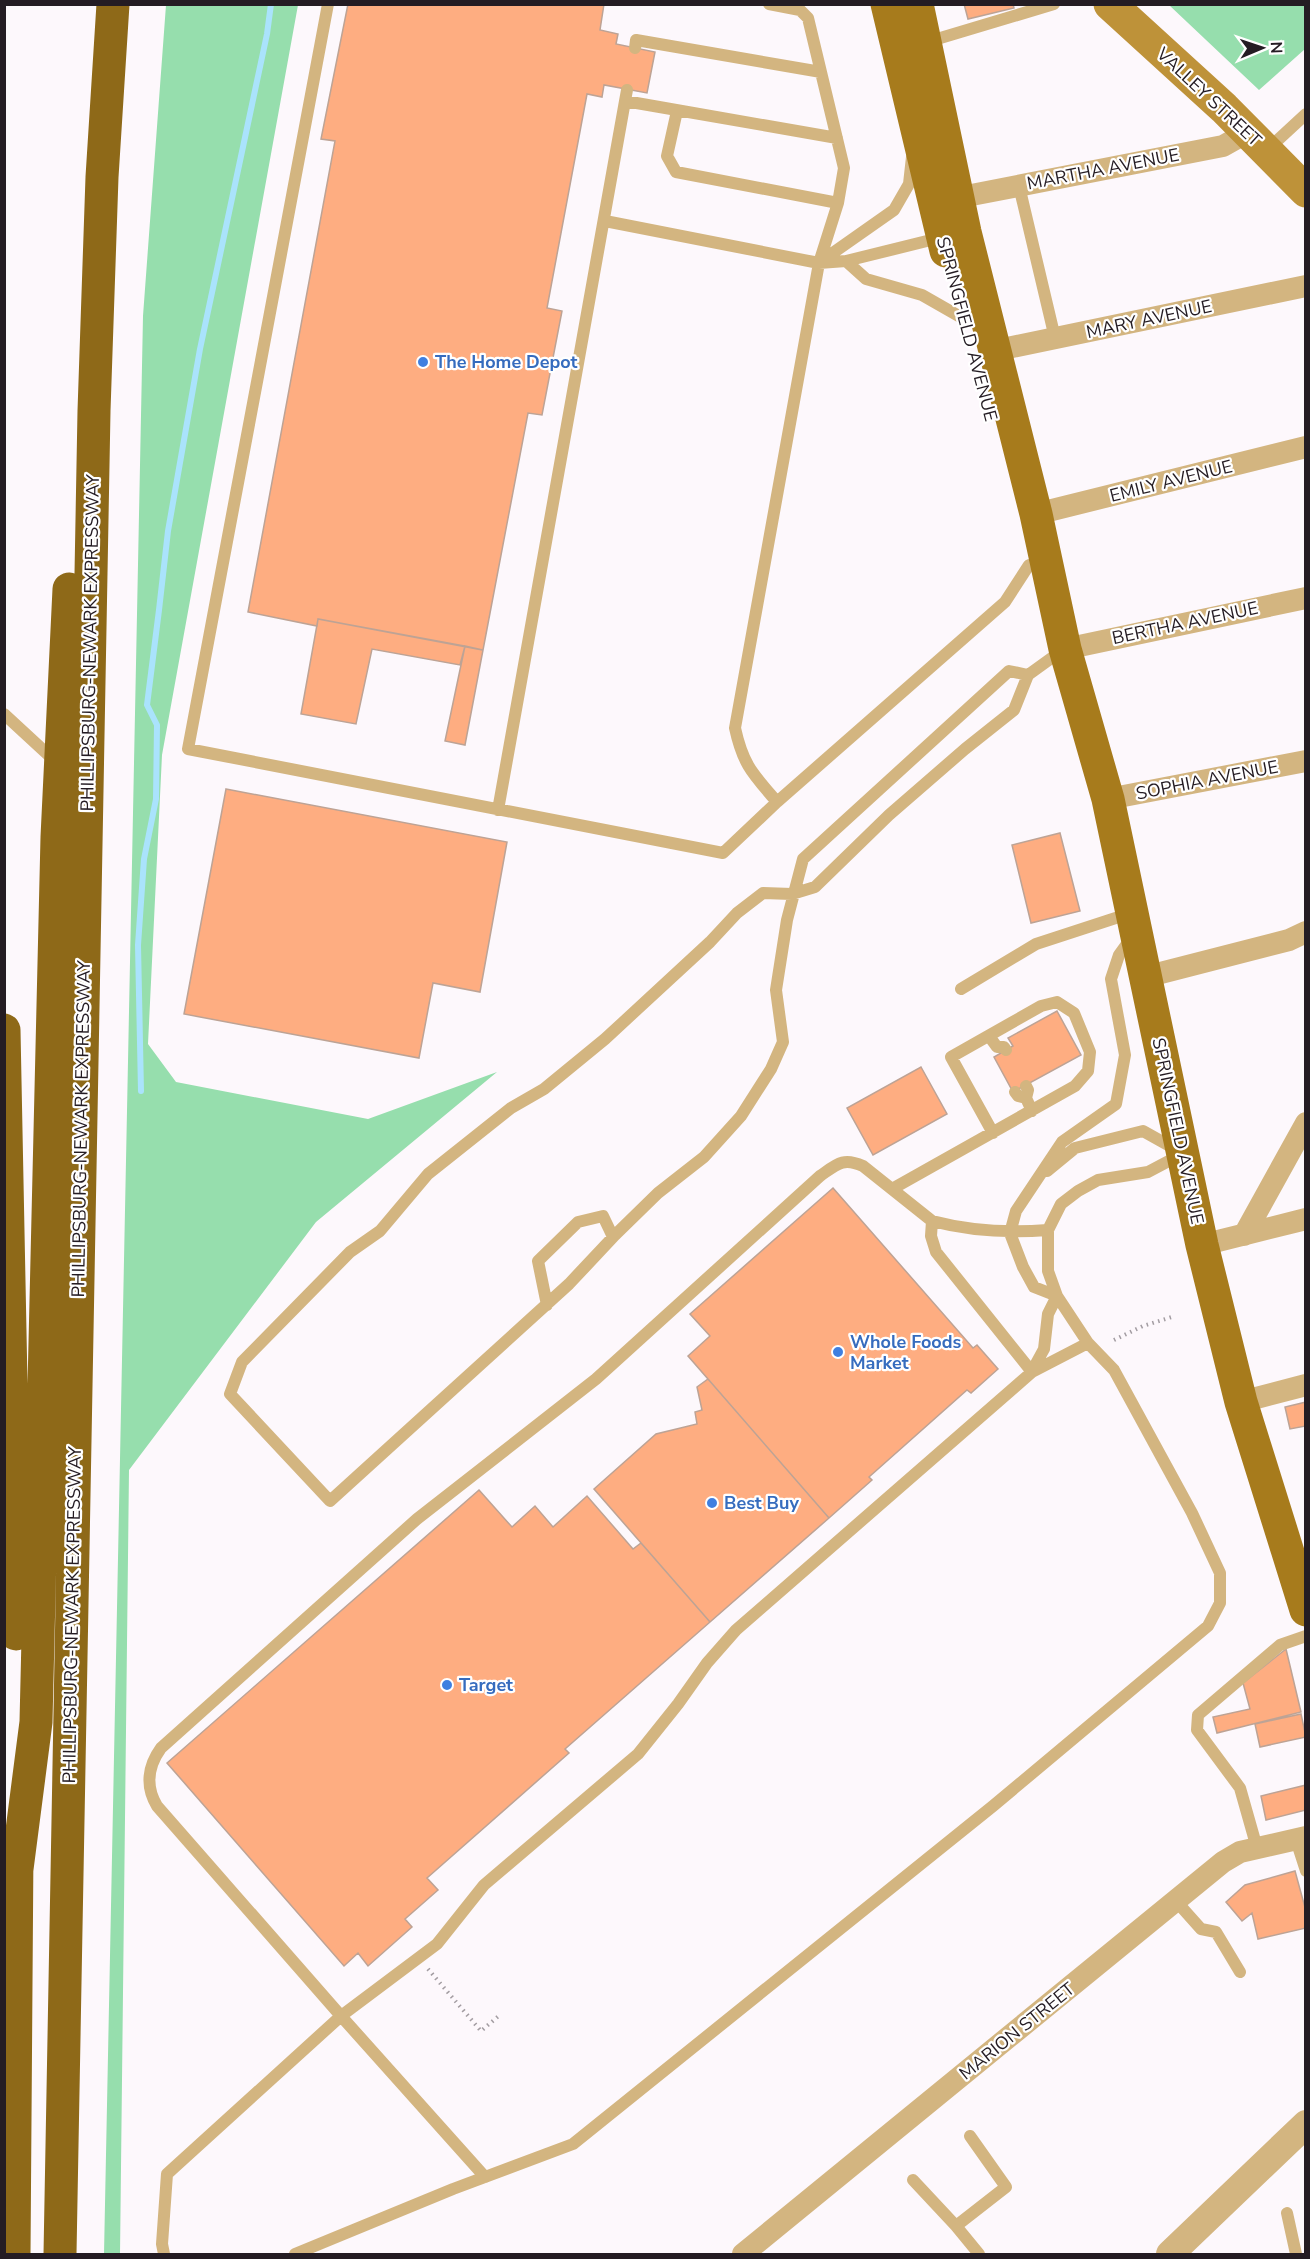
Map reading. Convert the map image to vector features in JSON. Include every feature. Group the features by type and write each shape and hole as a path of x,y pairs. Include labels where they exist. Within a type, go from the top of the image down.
{"highway":[{"name":"PHILLIPSBURG-NEWARK EXPRESSWAY","path":"60,2254 94,411 102,177 113,4"},
{"path":"17,1869 36,1722 60,766 69,590 94,411"},
{"path":"4,1030 15,1520 17,1869 14,2254"}],"main road":[{"name":"SPRINGFIELD AVENUE","path":"887,4 916,127 993,351 1036,514 1065,649 1108,799 1202,1245 1241,1402 1298,1555 1305,1610"},
{"name":"SPRINGFIELD AVENUE","path":"917,4 956,198 954,235 964,320 1029,565 1065,649"},
{"name":"VALLEY STREET","path":"1110,4 1257,142 1305,191"}],"street":[{"name":"MARTHA AVENUE","path":"956,198 1223,146 1257,142"},
{"name":"MARY AVENUE","path":"993,351 1305,286"},
{"name":"EMILY AVENUE","path":"1036,514 1305,447"},
{"name":"BERTHA AVENUE","path":"1065,649 1305,598"},
{"name":"SOPHIA AVENUE","path":"1108,799 1305,760"},
{"path":"1145,977 1289,940 1305,932"},
{"path":"1244,1234 1305,1123"},
{"path":"1202,1245 1305,1219"},
{"path":"1241,1402 1305,1385"},
{"name":"MARION STREET","path":"743,2254 1223,1862 1240,1852 1301,1838"},
{"path":"1170,2254 1305,2124"}],"lane":[{"path":"328,4 189,749 723,853 777,802 1005,602 1029,565"},
{"path":"769,4 800,10 808,18 844,168 838,203 819,263 735,728 740,753 751,772 777,802"},
{"path":"926,42 1054,4"},
{"path":"635,48 636,40 821,72"},
{"path":"498,810 626,95 677,111 837,138"},
{"path":"677,111 667,156 676,172 838,203"},
{"path":"1257,142 1305,114"},
{"path":"819,263 894,210 909,184 916,127"},
{"path":"1019,186 1055,338"},
{"path":"605,221 819,263 846,261 954,235"},
{"path":"846,261 866,279 922,295 964,320"},
{"path":"1028,675 1009,671 803,859 792,894 776,990 783,1041 771,1069 741,1116 704,1157 658,1193 547,1305 330,1501 230,1394 242,1362 350,1252 380,1231 428,1174 510,1108 544,1089 605,1039 676,975 738,913 763,893 792,894 815,887 889,815 965,749 1014,711 1028,675 1065,649"},
{"path":"4,714 60,766"},
{"path":"961,988 1036,944 1134,922"},
{"path":"1057,1296 1034,1287 1023,1267 1010,1233 1016,1211 1062,1142 1116,1104 1125,1055 1111,979 1134,922"},
{"path":"892,1190 1032,1111 1075,1086 1088,1071 1090,1052 1074,1013 1057,1002 1041,1006 951,1057 993,1133"},
{"path":"990,1036 1000,1051"},
{"path":"1022,1092 1032,1111"},
{"path":"1039,1177 1075,1148 1143,1131 1183,1153"},
{"path":"295,2254 573,2144 993,1806 1208,1626 1220,1603 1220,1573 1192,1513 1114,1370 1088,1342 1057,1296 1048,1271 1048,1230 1061,1204 1098,1180 1148,1172 1183,1153"},
{"path":"485,2177 157,1806 150,1790 149,1779 155,1757 170,1740 417,1519 596,1379 820,1176 838,1163 851,1161 863,1166 932,1221 1010,1233 1048,1230"},
{"path":"547,1305 538,1261 578,1222 603,1216 613,1237"},
{"path":"932,1221 931,1236 936,1252 1032,1372"},
{"path":"1032,1372 1044,1349 1048,1314 1057,1296"},
{"path":"164,2254 162,2244 167,2174 341,2016 437,1944 484,1885 638,1754 707,1663 736,1630 1032,1372 1088,1342"},
{"path":"1257,1848 1240,1788 1197,1730 1198,1714 1280,1645 1305,1636"},
{"path":"1301,1838 1305,1871"},
{"path":"1176,1901 1201,1929 1216,1932 1240,1972"},
{"path":"956,2226 1006,2187 970,2136"},
{"path":"913,2180 979,2254"},
{"path":"1287,2212 1296,2254"}],"path":[{"path":"1114,1340 1143,1326 1175,1316"},
{"path":"419,1958 481,2031 501,2014"}],"green space":[{"path":"166,5 298,5 162,755 148,1044 176,1082 368,1119 497,1072 316,1222 129,1470 120,2254 104,2254 143,316"},
{"path":"1169,5 1305,5 1305,49 1259,90"}],"building":[{"name":"The Home Depot","path":"348,4 604,4 600,30 618,34 616,44 655,52 647,93 604,85 602,97 587,94 547,308 562,311 542,415 528,413 483,650 318,619 317,626 248,612 335,141 321,139"},
{"path":"964,4 1013,4 1014,8 968,19"},
{"path":"318,619 465,646 460,665 372,649 356,724 301,714"},
{"path":"465,646 483,650 465,745 445,741"},
{"path":"226,789 507,842 480,992 433,983 419,1058 184,1014"},
{"path":"1060,833 1080,911 1031,923 1012,845"},
{"path":"1057,1011 1081,1055 1013,1092 994,1057 1013,1046 1008,1038"},
{"path":"921,1067 947,1114 873,1155 847,1108"},
{"name":"Whole Foods Market","path":"833,1188 973,1348 977,1345 998,1369 971,1393 967,1390 869,1477 872,1480 829,1518 688,1356 710,1336 690,1314"},
{"name":"Best Buy","path":"708,1379 829,1518 710,1622 594,1489 656,1434 697,1424 695,1412 702,1410 697,1387"},
{"path":"1306,1402 1306,1426 1290,1429 1285,1407"},
{"name":"Target","path":"479,1490 512,1527 535,1506 553,1527 587,1496 633,1549 641,1543 710,1622 565,1749 569,1753 427,1878 438,1890 405,1919 412,1927 368,1966 358,1953 344,1966 167,1763"},
{"path":"1286,1649 1301,1712 1217,1733 1213,1717 1250,1709 1243,1683"},
{"path":"1301,1714 1306,1737 1260,1747 1255,1724"},
{"path":"1306,1785 1306,1810 1266,1820 1261,1796"},
{"path":"1295,1871 1306,1911 1306,1928 1258,1939 1252,1913 1242,1921 1226,1902 1245,1885"}],"waterway":[{"path":"141,1091 138,945 144,859 156,799 157,725 147,705 168,531 200,349 267,34 271,4"}],"place":[{"name":"The Home Depot","path":"423,362"},
{"name":"Whole Foods Market","path":"838,1352"},
{"name":"Best Buy","path":"712,1503"},
{"name":"Target","path":"447,1685"}]}
